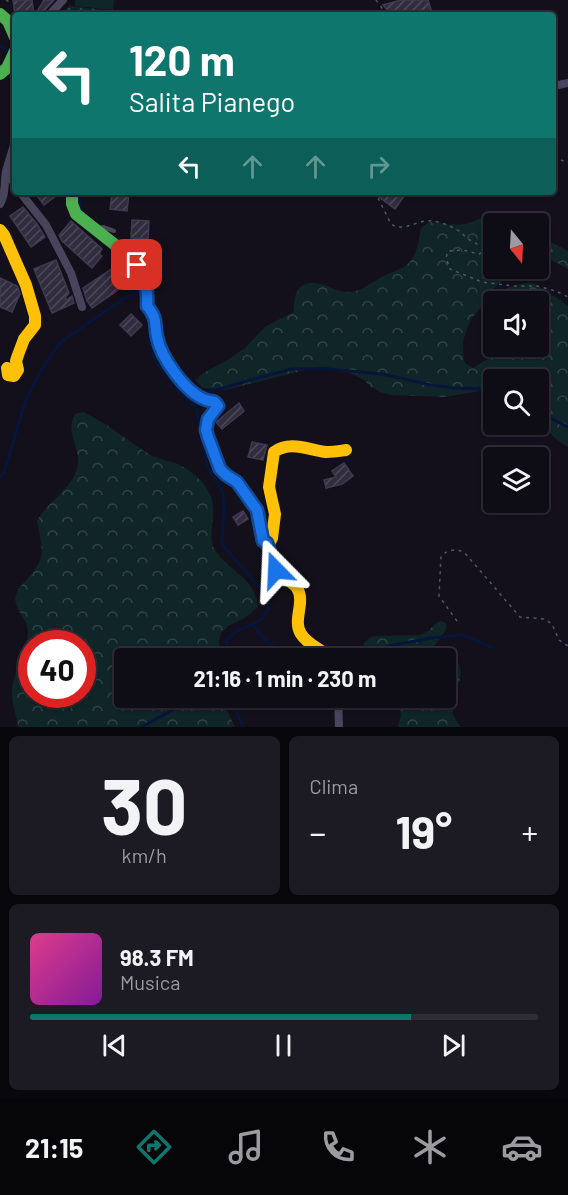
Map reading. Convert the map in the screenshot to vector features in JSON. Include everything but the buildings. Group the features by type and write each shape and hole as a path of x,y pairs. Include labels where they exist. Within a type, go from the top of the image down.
{"street":[{"path":"52,12 63,0"},
{"path":"0,14 12,28"},
{"path":"0,204 4,196 6,171 12,152"},
{"path":"6,171 12,180"},
{"path":"23,195 46,225 71,273 82,307"},
{"path":"72,195 74,210 81,219 137,265 142,273 163,355 191,391 215,402 218,406 208,419 206,430 220,469 237,482 257,510 263,541 267,543 276,570 295,585 299,592 297,623 300,633 308,642 318,648"},
{"path":"0,230 26,285 35,316 35,324 18,355 16,374 8,375 7,368"},
{"path":"267,543 272,538 276,514 268,487 276,448 284,445 328,452 346,450"},
{"path":"338,708 339,727"}],"lane":[{"path":"96,230 103,227 114,231"}],"path":[{"path":"378,195 394,227 400,228 430,220 458,230 482,247 483,252 479,254 463,250 448,251 446,258 450,269 482,282 537,286 568,297"},
{"path":"458,621 439,596 441,556 447,551 456,549 464,552 520,617 545,619 552,624 559,640 568,646"}],"green space":[{"path":"75,0 114,0 113,10 75,6"},
{"path":"69,6 116,11 116,12 64,12"},
{"path":"483,218 483,279 507,279 498,284 492,291 483,291 483,306 472,318 464,340 465,363 473,368 491,357 549,357 549,294 568,306 568,447 549,431 549,369 483,369 483,391 444,397 391,395 380,392 364,380 344,370 323,367 225,390 203,388 195,380 245,348 266,326 294,312 296,294 302,286 312,283 342,291 359,290 409,263 416,252 421,228 429,222 452,225"},
{"path":"549,242 568,251 568,269 549,259"},
{"path":"525,283 535,283 544,291 504,291 507,288"},
{"path":"83,412 149,454 181,466 201,481 213,504 212,539 215,550 247,582 256,597 258,607 221,633 220,648 114,648 114,708 226,708 235,727 18,727 12,691 18,667 18,708 96,708 96,630 28,630 15,600 20,587 36,569 41,556 37,521 69,484 77,469 78,456 72,434 72,421 75,414"},
{"path":"440,621 446,623 446,630 433,648 363,648 368,639 375,636 425,633"},
{"path":"456,663 461,671 456,691"},
{"path":"399,708 452,708 454,717 461,727 398,727 401,715"}],"waterway":[{"path":"0,46 7,50"},
{"path":"80,195 82,213"},
{"path":"126,246 139,256 152,284"},
{"path":"0,477 4,473 26,399 43,367 61,342 126,297 143,290"},
{"path":"149,320 150,342 155,361 196,408 207,466 223,493 222,544 264,593 269,608 261,620 239,630 226,640 227,648"},
{"path":"201,394 291,369 328,369 382,374 431,385 483,389"},
{"path":"549,418 568,427"},
{"path":"253,624 265,640 277,648"},
{"path":"385,648 431,638 464,635 493,648"},
{"path":"141,727 176,708"},
{"path":"235,708 243,727"}],"traffic: fast":[{"path":"0,14 8,21 12,30"},
{"path":"0,74 7,68 12,57"},
{"path":"72,195 72,204 76,214 119,248 139,268 145,280 148,292 147,306 154,318 159,345 175,373 197,396 215,402 218,407 208,419 206,430 208,437 220,469 237,482 257,510 263,541"}],"traffic: slow":[{"path":"0,230 26,285 35,316 35,325 24,339 16,361 18,370 14,376 8,375 7,368"},
{"path":"263,541 267,543 272,538 275,514 269,487 274,452 280,448 293,446 326,452 346,450"},
{"path":"267,543 276,571 295,586 299,593 298,623 301,634 317,648"}],"route":[{"path":"137,265 146,283 147,306 154,314 157,337 163,355 191,391 204,400 215,402 218,406 208,419 206,430 208,437 220,469 237,482 257,510 263,541 267,543 276,570"}]}
